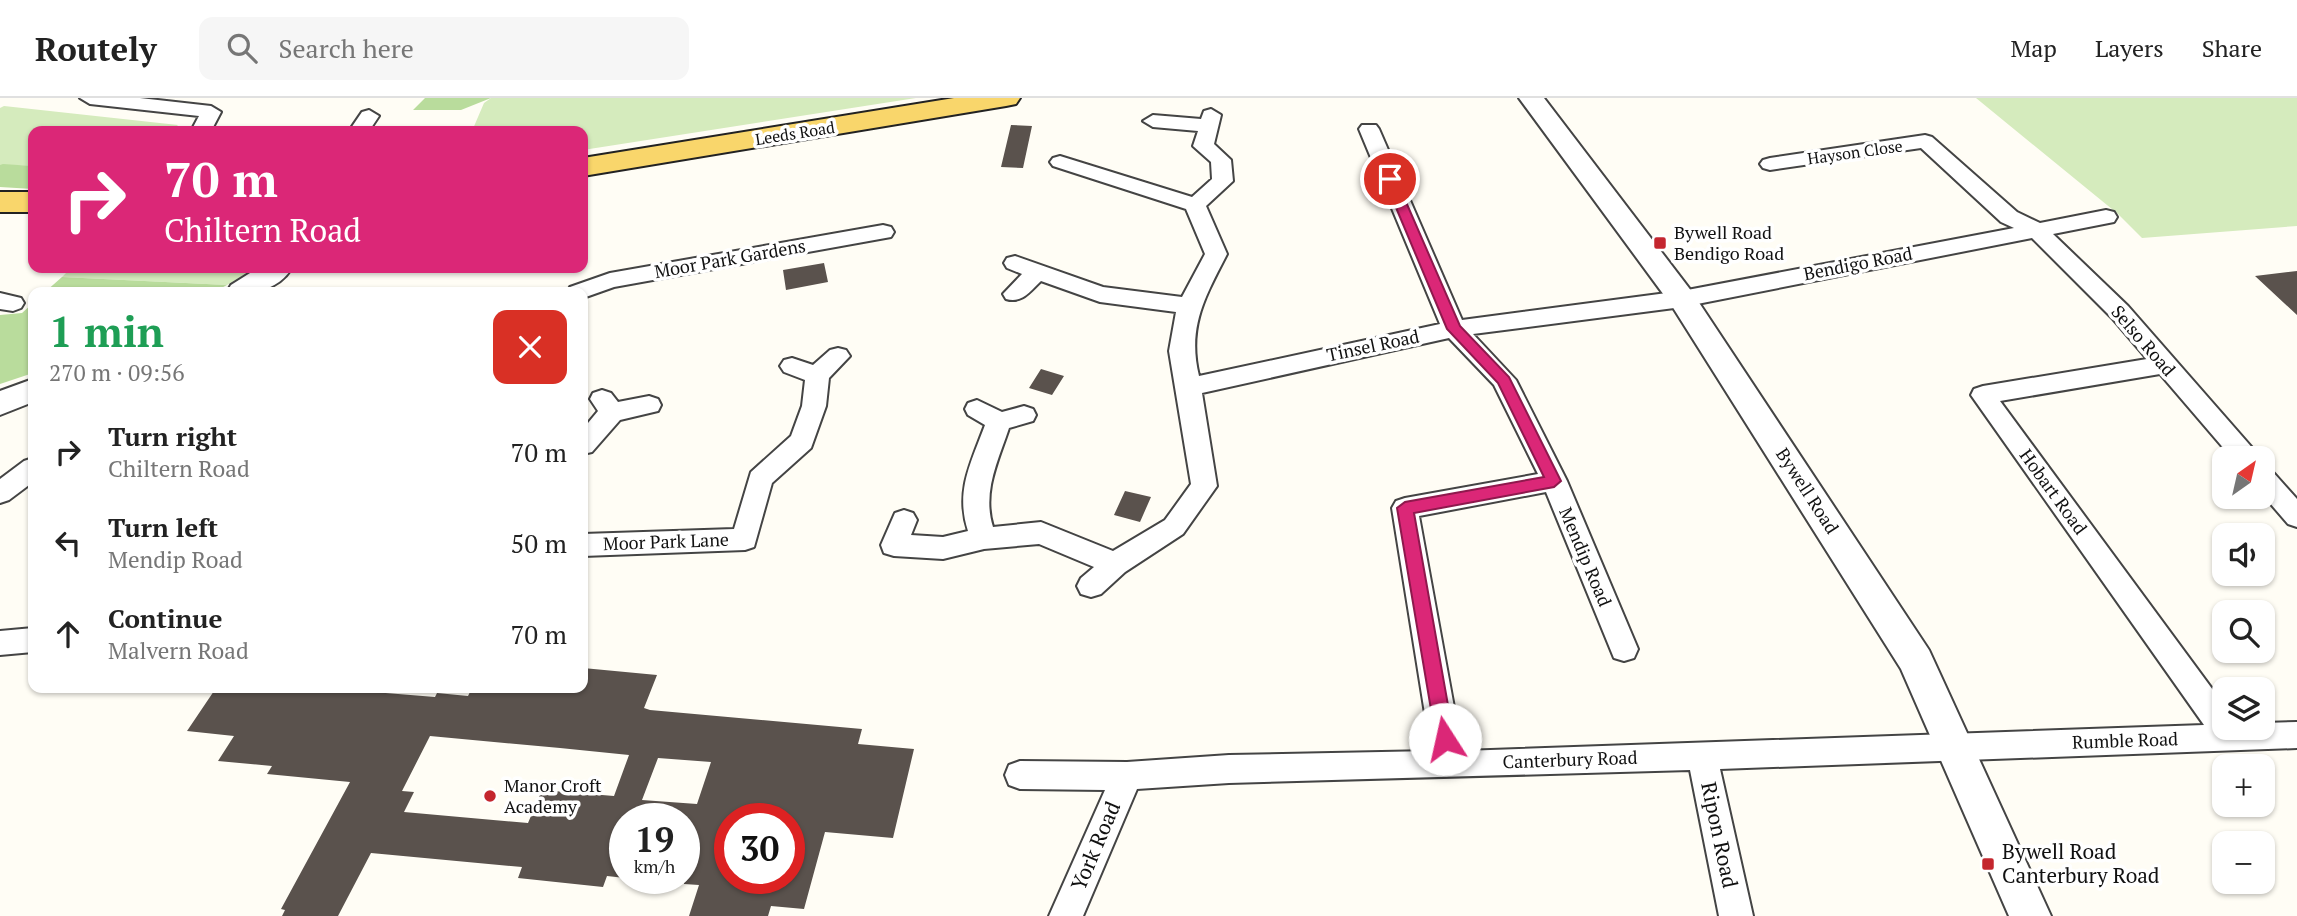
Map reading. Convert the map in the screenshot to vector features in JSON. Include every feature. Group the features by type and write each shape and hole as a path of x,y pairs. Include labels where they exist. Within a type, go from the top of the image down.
{"main road":[{"name":"Leeds Road","path":"588,166 1006,98"},
{"path":"0,202 28,202"}],"street":[{"path":"90,98 211,112 204,126"},
{"name":"Bywell Road","path":"1531,98 1682,299 1916,661 2030,916"},
{"path":"1153,121 1211,121 1203,146 1221,160 1223,181 1195,205"},
{"path":"1369,129 1454,329"},
{"name":"Hayson Close","path":"1770,164 1925,141 2009,217 2035,229"},
{"path":"1060,162 1195,205 1216,254 1189,306 1181,351 1204,486 1174,527 1115,564 1091,586"},
{"name":"Bendigo Road","path":"1682,299 2106,217"},
{"name":"Selso Road","path":"2035,229 2120,312 2235,446"},
{"name":"Moor Park Gardens","path":"588,288 610,280 883,232"},
{"path":"1015,263 1100,294 1189,306"},
{"path":"1014,294 1037,272"},
{"path":"250,287 270,273"},
{"name":"Tinsel Road","path":"1189,387 1454,329 1682,299"},
{"name":"Mendip Road","path":"1454,329 1504,380 1554,481 1624,649"},
{"path":"792,366 817,375 838,356"},
{"name":"Hobart Road","path":"2164,365 1983,395 2212,712"},
{"name":"Moor Park Lane","path":"588,545 745,539 760,479 802,441 814,406 817,375"},
{"path":"0,404 28,392"},
{"path":"588,437 607,405 649,405"},
{"path":"984,538 975,511 976,484 1000,415"},
{"path":"0,492 28,472"},
{"path":"1449,765 1405,508 1554,481"},
{"path":"2275,492 2297,517"},
{"path":"904,520 894,545 943,548 984,538 1041,533 1115,564"},
{"path":"0,643 28,640"},
{"name":"Rumble Road","path":"2275,736 2297,735"},
{"name":"Rumble Road","path":"1953,746 2212,739"},
{"name":"Canterbury Road","path":"1020,775 1127,776 1229,769 1449,765 1953,746"},
{"name":"Ripon Road","path":"1702,755 1736,916"},
{"name":"York Road","path":"1066,916 1127,776"}],"green space":[{"path":"425,98 491,98 461,110 413,110"},
{"path":"491,98 916,98 588,149 588,126 474,126 484,103"},
{"path":"1976,98 2297,98 2297,226 2142,238 2118,214"},
{"path":"4,106 178,125 28,126 28,166 0,165 0,108"},
{"path":"0,165 28,166 28,189 0,187"},
{"path":"66,273 247,273 227,285 62,277"},
{"path":"62,277 227,285 223,287 51,287"},
{"path":"28,308 28,375 0,384 0,315 22,313"}],"building":[{"path":"1011,125 1032,126 1023,168 1001,167"},
{"path":"824,263 828,282 786,290 783,270"},
{"path":"2297,271 2297,315 2255,276"},
{"path":"1041,369 1064,376 1052,395 1029,388"},
{"path":"1125,491 1151,497 1140,522 1114,515"},
{"path":"588,668 657,675 644,708 650,710 862,729 858,744 914,749 893,838 825,832 804,909 771,906 768,916 689,916 696,894 700,894 700,803 697,803 711,762 658,758 642,800 683,803 609,803 609,876 603,887 518,878 522,867 371,853 338,916 282,916 285,910 281,909 350,782 267,774 272,766 218,761 234,736 187,731 213,693 386,693 435,697 437,693 468,696 470,693 588,693","holes":["430,736 629,755 614,796 542,790 528,823 404,812 414,792 402,791"]}],"place":[{"name":"Bywell Road Bendigo Road","path":"1660,243"},
{"name":"Manor Croft Academy","path":"490,796"},
{"name":"Bywell Road Canterbury Road","path":"1988,864"}],"route":[{"path":"1390,179 1454,329 1504,380 1554,481 1405,508 1445,739"}]}
